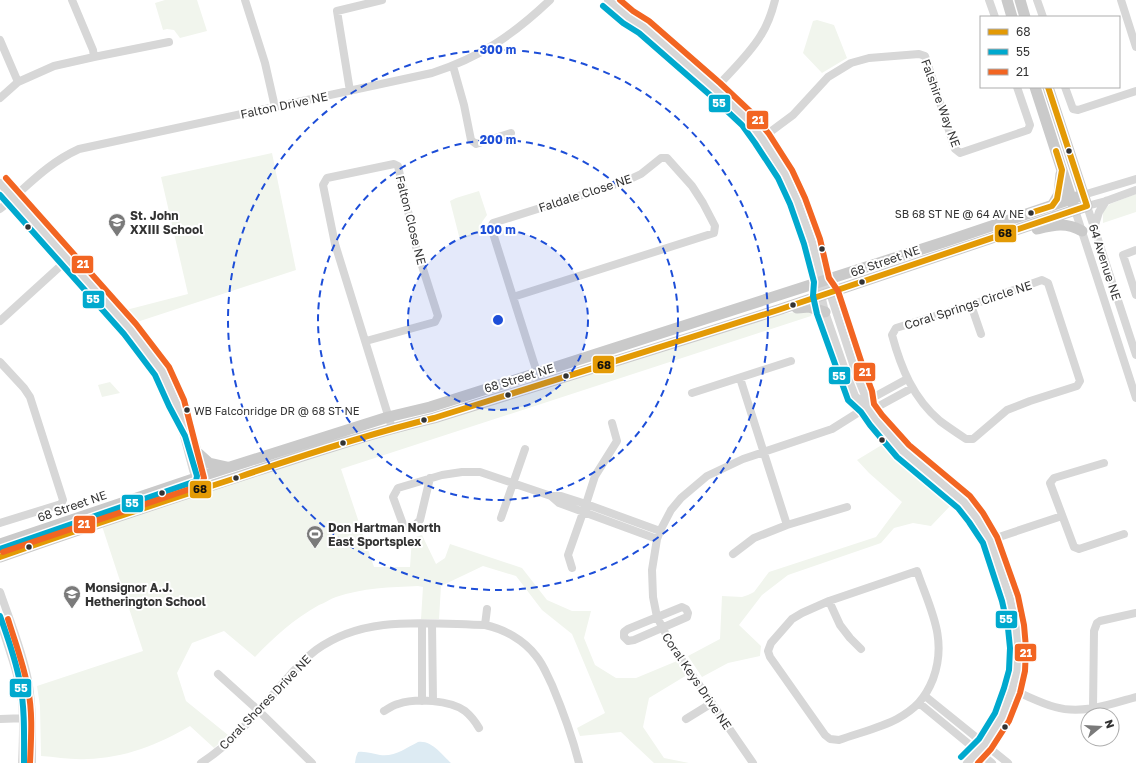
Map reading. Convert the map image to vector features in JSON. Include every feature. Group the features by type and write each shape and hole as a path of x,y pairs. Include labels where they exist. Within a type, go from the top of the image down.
{"main road":[{"path":"1007,0 1012,16"},
{"path":"1020,0 1025,16"},
{"name":"64 Avenue NE","path":"1035,88 1075,210"},
{"name":"64 Avenue NE","path":"1048,88 1087,206"},
{"path":"1052,206 1059,194 1062,170"},
{"name":"68 Street NE","path":"0,557 430,407 822,281 1083,195"},
{"name":"68 Street NE","path":"0,544 229,467 390,422 434,418 541,385 778,310 1087,206"},
{"path":"1001,235 1010,235 1062,225 1071,225 1082,231"},
{"path":"778,310 809,307 825,312"},
{"path":"199,454 209,463 229,467"}],"street":[{"path":"72,0 93,50 94,57"},
{"path":"245,0 265,63 276,107"},
{"path":"350,90 337,11 382,0"},
{"name":"Falton Drive NE","path":"0,209 46,168 63,156 79,149 414,77 452,66 498,43 516,30 550,0"},
{"path":"608,0 628,17 644,27 748,120 762,138 785,174 812,242 826,294 864,393 867,407"},
{"path":"715,89 762,34 775,0"},
{"path":"989,0 995,16"},
{"path":"1037,0 1043,16"},
{"path":"1121,0 1136,47"},
{"path":"0,40 18,82"},
{"path":"0,98 18,82 54,66 169,42"},
{"name":"Falshire Way NE","path":"762,138 793,115 828,77 851,63 869,58 919,54 925,56 955,150 960,153 1028,130 1030,125 1017,88"},
{"path":"452,66 464,105 471,140 476,144 511,133"},
{"path":"1065,88 1073,109 1078,110 1136,91"},
{"name":"Faldale Close NE","path":"513,297 714,233 715,226 692,186 667,158 661,158 641,174 626,181 493,223 491,227 513,297 537,373 541,385"},
{"name":"Falton Close NE","path":"366,341 435,322 438,316 416,247 398,166 394,164 327,178 322,185 335,244 390,422"},
{"name":"68 Street NE","path":"1083,195 1136,179"},
{"path":"0,183 130,329 152,356 162,371 176,403 192,433 199,454 201,476"},
{"name":"68 Street NE","path":"1087,206 1136,190"},
{"path":"1094,228 1099,212 1106,201"},
{"name":"64 Avenue NE","path":"1087,206 1136,355"},
{"name":"64 Avenue NE","path":"1075,210 1136,398"},
{"path":"1136,250 1123,255 1136,295"},
{"path":"0,321 67,260"},
{"name":"Coral Springs Circle NE","path":"1042,280 1048,283 1080,381 1077,386 1007,410 973,439 966,440 932,413 912,388 907,379 892,335 896,328 971,305 1042,280"},
{"path":"826,294 825,312 845,370 856,396 867,407 876,420 903,451 964,502 976,517 990,540 1010,599 1016,627 1018,648 1017,671 1002,717 985,744 967,763"},
{"path":"971,305 981,334"},
{"path":"692,393 791,361"},
{"path":"0,362 24,388 30,398 63,500 60,504 0,523"},
{"path":"740,378 787,525"},
{"path":"867,407 874,398 907,379"},
{"path":"867,407 879,406 912,388"},
{"path":"176,403 204,487"},
{"name":"Coral Keys Drive NE","path":"753,763 689,668 671,644 657,617 653,597 652,570 659,535 671,510 681,498 696,484 720,469 743,459 832,429 867,407"},
{"path":"572,568 568,555 595,476 617,441 612,423"},
{"path":"501,518 525,449"},
{"path":"1104,463 1054,478 1050,483 1074,547 1080,549 1124,534"},
{"path":"430,478 420,520 414,526 404,527 393,497 398,488 430,478 442,475 462,472 480,472 551,496 561,496 585,508 659,535"},
{"path":"733,554 754,538 787,525 847,507"},
{"path":"990,540 1062,516"},
{"path":"917,571 936,626 940,644 936,670 925,696 919,703 897,719 839,740 830,739 825,735 770,657 768,651 771,643 792,619 812,608 917,571"},
{"path":"0,592 28,681 32,718 32,763"},
{"path":"829,601 840,625 860,649"},
{"path":"682,607 688,612 686,617 634,640 628,642 624,637 624,632 628,629 657,617 682,607"},
{"path":"485,624 487,609"},
{"path":"1093,707 1094,631 1097,623 1136,612"},
{"path":"0,621 18,682 23,718 22,763"},
{"name":"Coral Shores Drive NE","path":"201,763 213,756 229,741 259,711 303,661 316,650 331,640 352,632 378,625 400,623 485,624 496,627 524,644 536,656 546,673 557,697 580,763"},
{"path":"422,624 422,701"},
{"path":"432,624 433,701"},
{"path":"10,653 19,650"},
{"path":"218,674 259,711 312,763"},
{"path":"1012,690 1056,707 1080,710"},
{"path":"925,696 1008,763"},
{"path":"1100,707 1136,697"},
{"path":"384,711 399,703 433,701 449,704 465,711 473,718 479,728"},
{"path":"686,719 712,703"},
{"path":"919,703 992,763"},
{"path":"0,719 32,718"}],"shaded area":[{"path":"165,0 197,0 207,31 180,38 174,30 163,30 155,3"},
{"path":"817,20 834,25 847,58 822,73 803,53 813,21"},
{"path":"272,153 296,270 137,322 126,310 188,294 161,177"},
{"path":"479,191 487,215 482,222 482,232 460,240 450,201"},
{"path":"1136,194 1136,212 1103,223 1103,211 1110,204"},
{"path":"813,311 811,316 341,469 374,567 410,567 412,538 422,535 436,564 445,558 450,544 522,568 547,600 572,611 591,611 584,638 595,665 616,678 636,678 677,661 687,675 649,698 643,727 664,758 689,763 654,763 621,732 580,736 577,728 605,713 572,634 542,610 516,576 483,566 441,586 439,619 421,619 423,587 377,588 346,594 319,605 301,616 285,629 255,657 224,631 192,643 177,673 186,701 228,735 214,748 190,726 153,745 114,756 70,759 41,756 40,706 37,686 143,651 102,526 332,451 782,314"},
{"path":"110,382 120,393 102,397 98,385"},
{"path":"885,443 899,460 916,476 953,503 931,526 913,523 894,528 881,543 788,575 762,595 739,625 761,646 760,656 728,663 702,677 688,656 720,639 722,596 742,597 748,595 754,592 769,572 876,537 902,502 869,473 857,460"},
{"path":"418,742 428,743 451,763 355,763 358,752 391,755 400,752"}],"transit line":[{"name":"21","path":"620,0 633,11 649,21 720,83 754,115 769,134 792,170 805,198 820,239 829,278 838,291 872,391 874,404 909,445 970,496 983,513 997,537 1018,596 1024,625 1026,648 1025,671 1020,693 1009,721 991,749 978,763"},
{"name":"55","path":"603,6 623,23 639,33 710,95 742,125 755,143 778,178 790,204 804,244 814,282 813,296 817,314 848,400 861,412 897,457 958,508 983,543 1002,601 1008,628 1010,648 1009,670 995,713 979,739 961,757"},
{"name":"68","path":"0,557 59,536 312,453 434,418 778,310 1087,206 1048,88"},
{"name":"68","path":"1030,213 1052,206 1057,199 1062,170 1056,151"},
{"name":"21","path":"3,552 199,486 204,478 184,400 169,367 136,324 6,178"},
{"name":"55","path":"0,195 124,334 155,375 185,436 197,476 196,481 0,549"},
{"name":"55","path":"0,616 14,657 22,693 24,763"},
{"name":"21","path":"8,619 24,671 30,698 30,763"}],"place":[{"name":"SB 68 ST NE @ 64 AV NE","path":"1031,213"},
{"name":"St. John XXIII School","path":"117,237"},
{"name":"WB Falconridge DR @ 68 ST NE","path":"187,410"},
{"name":"Don Hartman North East Sportsplex","path":"315,549"},
{"name":"Monsignor A.J. Hetherington School","path":"72,609"}]}
